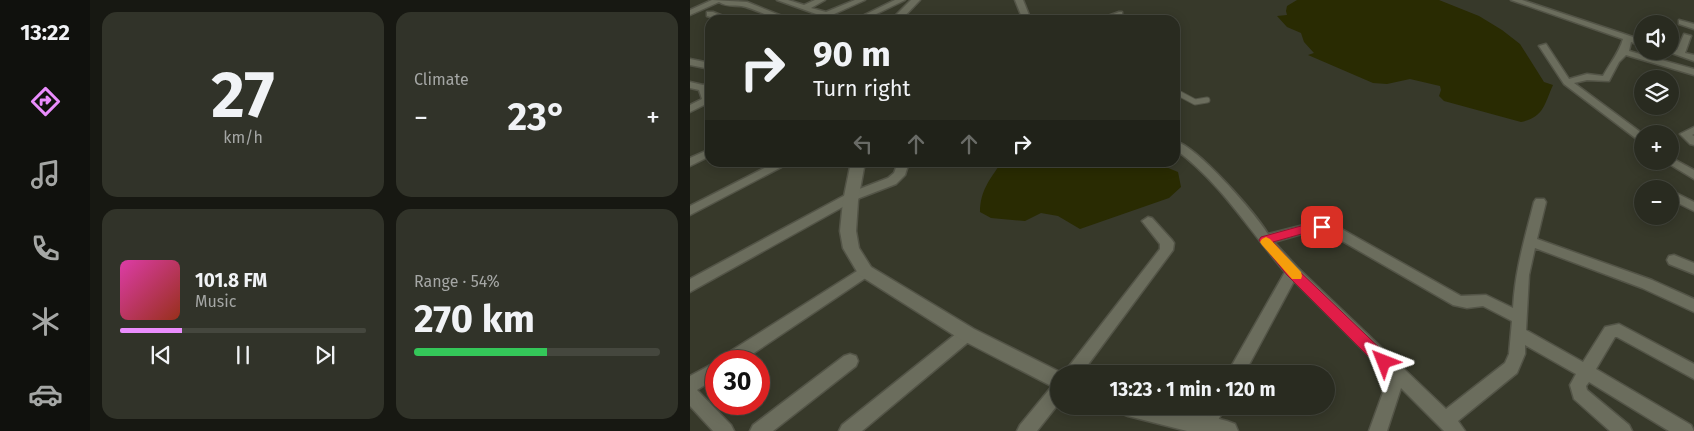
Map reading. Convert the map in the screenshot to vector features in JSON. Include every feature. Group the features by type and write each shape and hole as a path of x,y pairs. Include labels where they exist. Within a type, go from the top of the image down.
{"street":[{"path":"690,13 719,1 734,0"},
{"path":"786,0 826,15 861,0"},
{"path":"805,8 821,0"},
{"path":"888,0 899,1"},
{"path":"901,15 916,0"},
{"path":"1020,0 1025,15"},
{"path":"1515,0 1634,40"},
{"path":"719,1 732,5 744,4 774,15"},
{"path":"869,15 899,1"},
{"path":"1682,22 1694,27"},
{"path":"1686,36 1680,54 1694,58"},
{"path":"1567,82 1587,77 1606,79 1615,61 1624,52 1628,38"},
{"path":"1543,46 1567,82 1634,132"},
{"path":"1624,52 1694,72"},
{"path":"690,62 705,65"},
{"path":"690,72 705,67"},
{"path":"690,85 705,87"},
{"path":"690,110 705,101"},
{"path":"1694,130 1685,134 1694,142"},
{"path":"1180,148 1231,194 1256,225 1265,240 1292,272 1451,426 1510,368 1517,354 1522,274 1540,202"},
{"path":"690,163 705,155"},
{"path":"1679,166 1694,175"},
{"path":"690,211 776,167"},
{"path":"857,167 848,222 849,240 854,257 866,271 968,334 1050,376"},
{"path":"690,286 853,196 892,181 899,174 902,167"},
{"path":"1679,199 1694,207"},
{"path":"1078,365 1166,250 1167,243 1164,237 1148,221"},
{"path":"1265,240 1312,227 1333,230 1458,301 1470,304 1482,300 1486,301 1519,326 1586,371 1685,431"},
{"path":"1529,241 1647,284 1694,306"},
{"path":"1674,260 1694,269"},
{"path":"745,350 866,271"},
{"path":"1240,365 1292,272"},
{"path":"1623,431 1580,394 1578,385 1610,332 1613,330 1628,335 1694,372"},
{"path":"848,431 968,334"},
{"path":"759,431 850,361"},
{"path":"1378,431 1397,375"},
{"path":"690,385 705,376"},
{"path":"690,394 725,431"},
{"path":"1026,431 1050,401"},
{"path":"1160,415 1205,428 1227,431"},
{"path":"1205,428 1212,415"}],"lane":[{"path":"1180,94 1195,102 1208,100"}],"shaded area":[{"path":"1297,0 1439,0 1479,16 1502,30 1520,44 1544,82 1553,85 1539,113 1529,120 1521,122 1444,101 1439,96 1440,86 1410,79 1387,84 1373,83 1308,55 1314,53 1304,42 1301,33 1287,27 1277,16 1287,15 1287,6"},
{"path":"998,167 1166,167 1178,172 1181,187 1169,198 1080,229 1058,216 1041,213 1025,221 991,218 980,212 980,205 986,186"}],"slow traffic":[{"path":"1266,242 1296,276"}],"route":[{"path":"1322,227 1312,227 1265,240 1292,272 1384,362"}]}
